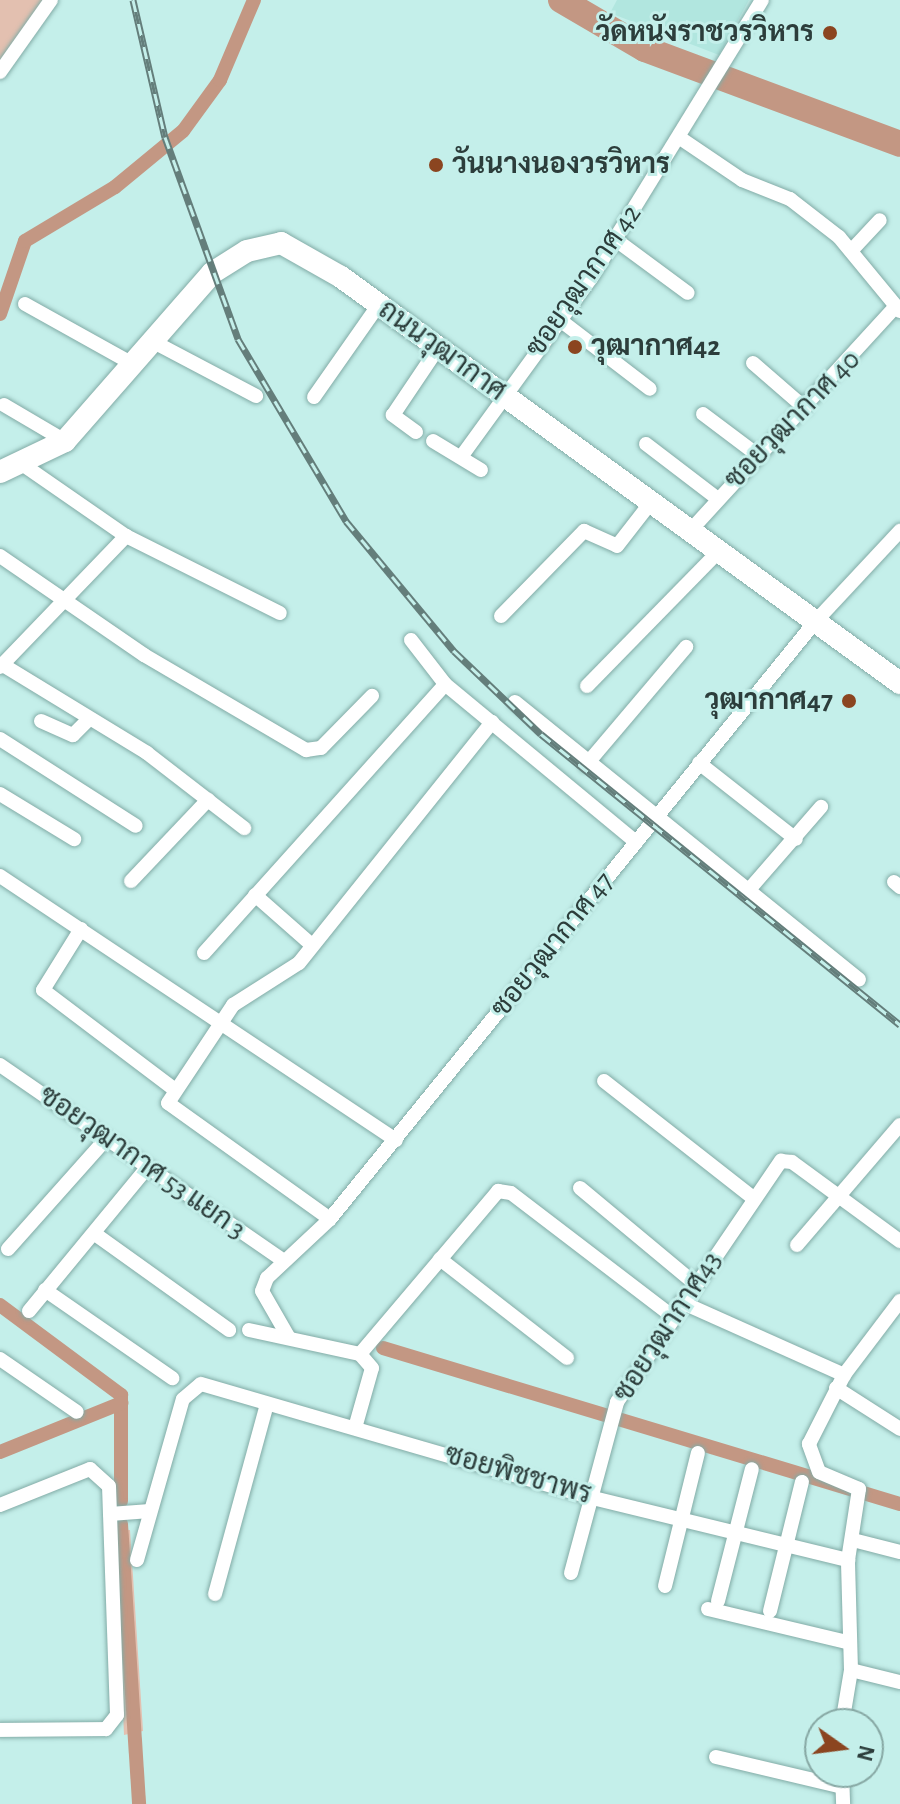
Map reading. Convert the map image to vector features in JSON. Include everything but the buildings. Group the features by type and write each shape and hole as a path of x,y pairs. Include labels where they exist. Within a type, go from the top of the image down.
{"main road":[{"name":"ถนนวุฒากาศ","path":"0,472 65,441 150,340 212,273 262,246 297,249 379,304 900,683"}],"street":[{"path":"0,72 51,0"},
{"name":"ซอยวุฒากาศ 42","path":"461,457 616,240 738,47 762,0"},
{"path":"680,138 742,180 790,199 851,251 897,310"},
{"path":"851,251 880,220"},
{"path":"616,240 688,293"},
{"path":"25,304 131,363"},
{"path":"314,397 379,304"},
{"name":"ซอยวุฒากาศ 40","path":"690,531 897,310"},
{"path":"560,320 650,389"},
{"path":"150,340 256,396"},
{"path":"416,432 393,415 438,348"},
{"path":"753,363 805,408"},
{"path":"4,405 65,441"},
{"path":"703,414 759,456"},
{"path":"433,441 481,470"},
{"path":"646,444 718,499"},
{"path":"22,464 126,536 280,613"},
{"path":"501,616 584,531 617,546 652,501"},
{"name":"ซอยวุฒากาศ 47","path":"289,1338 262,1291 284,1261 330,1219 815,622 900,531"},
{"path":"126,536 2,662 208,800 244,828"},
{"path":"587,686 719,551"},
{"path":"0,556 67,596 144,655 306,750 321,748 372,696"},
{"path":"411,640 445,684 636,842"},
{"path":"586,765 686,647"},
{"path":"204,953 445,684"},
{"path":"515,702 586,765 859,980"},
{"path":"41,721 73,735 89,719"},
{"path":"330,1219 174,1113 168,1103 238,1000 299,963 492,722"},
{"path":"0,739 136,826"},
{"path":"699,763 796,839"},
{"path":"0,794 74,839"},
{"path":"131,881 208,800"},
{"path":"747,892 821,807"},
{"path":"0,876 225,1020 396,1140"},
{"path":"255,895 312,945"},
{"path":"81,929 43,990 175,1090"},
{"name":"ซอยวุฒากาศ 53 แยก 3","path":"0,1065 146,1169 284,1261"},
{"path":"604,1081 753,1198"},
{"path":"797,1245 900,1125"},
{"path":"8,1249 105,1140"},
{"name":"ซอยวุฒากาศ43","path":"571,1573 617,1402 681,1302 781,1161 900,1241"},
{"path":"29,1311 146,1169"},
{"path":"580,1188 694,1283"},
{"path":"360,1354 498,1191 511,1193 672,1316"},
{"path":"95,1234 229,1330"},
{"path":"440,1259 567,1358"},
{"path":"45,1290 172,1378"},
{"path":"845,1708 851,1670 846,1642 848,1560 859,1493 819,1472 809,1457 840,1381 900,1301"},
{"path":"681,1302 840,1381 900,1429"},
{"path":"249,1330 360,1354 372,1368 355,1428"},
{"path":"0,1359 77,1412"},
{"name":"ซอยพิชชาพร","path":"150,1511 192,1387 213,1386 589,1497 848,1560"},
{"path":"215,1594 267,1404"},
{"path":"665,1586 698,1453"},
{"path":"0,1505 90,1469 109,1486 113,1726 0,1730"},
{"path":"752,1469 713,1605 846,1642"},
{"path":"770,1611 802,1482"},
{"path":"110,1514 150,1511 137,1560"},
{"path":"853,1540 900,1552"},
{"path":"851,1670 900,1682"},
{"path":"716,1757 804,1772"}],"shaded area":[{"path":"0,0 46,0 0,64"},
{"path":"617,0 749,0 719,55 610,13"},
{"path":"130,1530 143,1731 124,1735 115,1531"}],"waterway":[{"path":"0,314 25,241 115,187 183,131 220,80 254,0"},
{"path":"561,0 645,49 900,144"},
{"path":"0,1305 121,1395 121,1501"},
{"path":"383,1348 900,1504"},
{"path":"0,1452 121,1403"},
{"path":"121,1524 139,1804"}],"railway":[{"path":"133,0 165,137 238,339 346,521 454,651 541,734 900,1025"}],"place":[{"name":"วัดหนังราชวรวิหาร","path":"830,33"},
{"name":"วันนางนองวรวิหาร","path":"436,165"},
{"name":"วุฒากาศ42","path":"575,347"},
{"name":"วุฒากาศ47","path":"849,701"}]}
